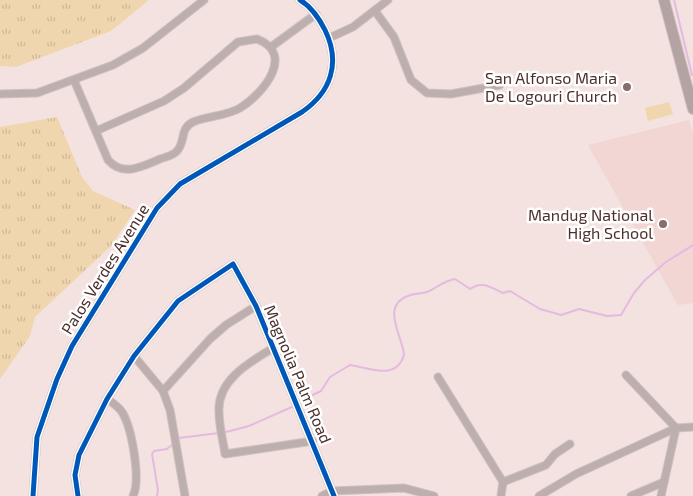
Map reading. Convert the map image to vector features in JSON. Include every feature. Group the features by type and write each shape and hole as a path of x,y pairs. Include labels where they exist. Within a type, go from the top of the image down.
{"main road":[{"path":"664,0 689,79 693,109"}],"street":[{"path":"0,94 37,93 128,58 204,0"},
{"name":"Palos Verdes Avenue","path":"33,496 37,436 57,379 72,346 157,208 180,184 313,104 328,86 331,78 333,57 329,38 316,14 300,0"},
{"path":"329,38 353,27 388,0"},
{"path":"375,11 394,37 411,80 427,93 451,94 500,85"},
{"path":"270,47 316,14"},
{"path":"74,80 105,155 115,167 127,170 174,154 178,150 184,129 187,126 240,109 268,83 275,64 275,57 270,47 256,39 238,42 176,94 154,106 96,131"},
{"name":"Magnolia Palm Road","path":"134,356 178,301 233,264 256,306 333,493"},
{"path":"163,391 210,339 226,325 256,306"},
{"path":"274,348 236,373 222,392 218,411 225,454 313,441"},
{"path":"78,496 74,474 79,455 107,399 134,356 163,391 173,424 185,496"},
{"path":"626,375 676,428"},
{"path":"438,377 503,482 501,496"},
{"path":"107,399 122,412 128,426 137,475 133,496"},
{"path":"539,496 576,474 676,428 693,427"},
{"path":"661,496 676,428"},
{"path":"503,482 546,464 555,454 570,444"},
{"path":"631,496 664,482"},
{"path":"322,496 333,493 404,488 434,496"}],"shaded area":[{"name":"Mandug National High School","path":"689,120 693,134 693,303 678,305 588,145"}],"green space":[{"path":"0,0 149,0 111,31 16,67 0,66"},
{"path":"669,102 673,114 648,121 645,108"},
{"path":"57,117 82,177 93,191 135,210 111,246 35,317 30,336 0,379 0,127"}],"waterway":[{"path":"674,0 692,75"},
{"path":"302,400 321,391 330,377 350,365 382,371 395,368 404,355 395,323 395,307 400,301 410,295 427,292 447,281 455,279 470,289 483,285 503,293 510,291 540,309 561,315 579,309 607,316 621,315 634,293 645,280 666,262 693,245"},
{"path":"226,432 249,426 294,406"},
{"path":"179,438 219,433"},
{"path":"157,496 158,490 152,454 154,451 167,449 172,445"}],"cycle path":[{"path":"33,496 37,437 57,379 72,346 157,208 180,184 302,112 312,104 326,86 332,65 330,42 318,17 312,9 300,0"},
{"path":"78,496 75,475 79,455 107,399 134,356 178,301 233,264 256,306 334,496"}],"place":[{"name":"San Alfonso Maria De Logouri Church","path":"627,87"},
{"name":"Mandug National High School","path":"663,224"}]}
